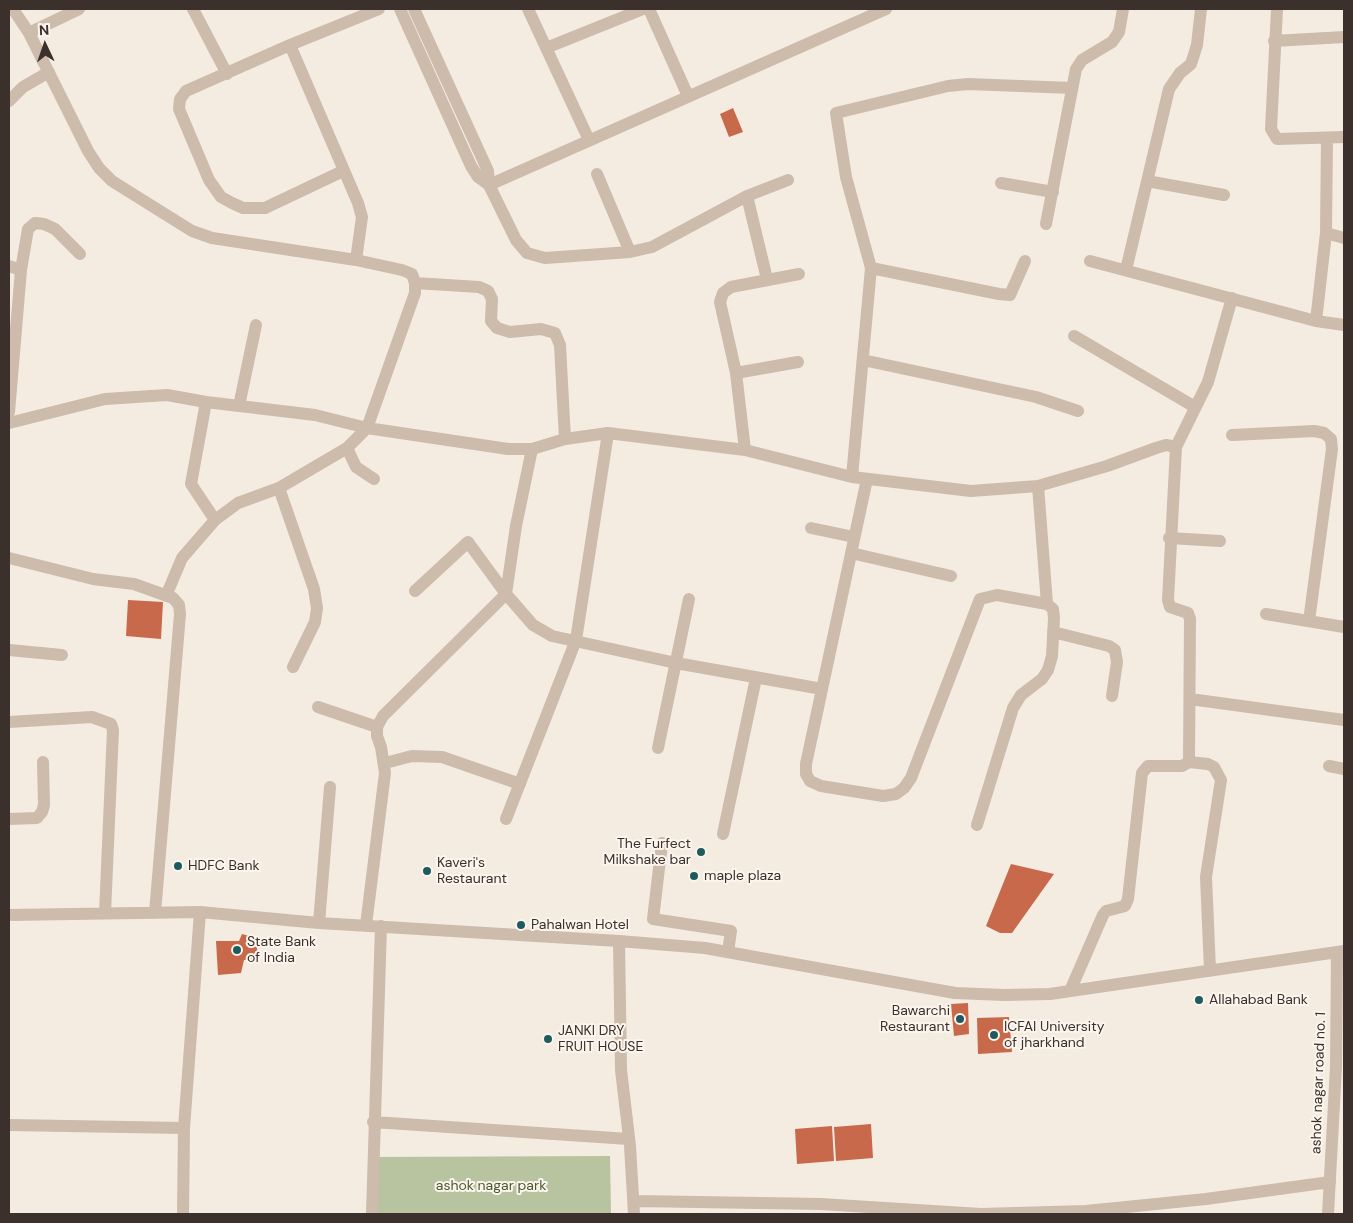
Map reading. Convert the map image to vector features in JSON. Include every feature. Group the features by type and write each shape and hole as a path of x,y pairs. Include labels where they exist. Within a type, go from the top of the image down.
{"street":[{"path":"13,9 29,33 99,168 112,181 192,232 212,238 356,260 402,270 412,274 416,283 415,294 367,428 347,448 279,488 238,503 215,520 182,558 166,596"},
{"path":"29,33 79,9"},
{"path":"192,9 227,74"},
{"path":"343,171 265,208 243,208 221,197 208,180 179,109 180,99 186,91 290,45 380,9"},
{"path":"400,9 471,166 478,177 489,186"},
{"path":"414,9 488,171 489,186 516,240 527,254 545,258 630,252 652,246 747,196 788,180"},
{"path":"528,9 589,140"},
{"path":"546,48 643,9"},
{"path":"649,9 688,96"},
{"path":"489,186 872,12 886,9"},
{"path":"1046,224 1076,69 1082,60 1112,42 1119,32 1123,9"},
{"path":"1126,270 1169,89 1180,73 1191,64 1198,45 1201,9"},
{"path":"1277,9 1271,129 1277,139 1344,137"},
{"path":"1274,41 1344,37"},
{"path":"290,45 358,203 362,217 356,260"},
{"path":"9,101 23,87 49,72"},
{"path":"852,477 871,268 846,177 836,113 948,86 968,84 1072,88"},
{"path":"1316,321 1326,233 1327,138"},
{"path":"597,174 630,252"},
{"path":"1147,181 1224,195"},
{"path":"1001,183 1053,192"},
{"path":"747,196 766,279"},
{"path":"9,412 21,270 28,229 35,223 44,224 56,229 80,254"},
{"path":"1326,233 1344,238"},
{"path":"871,268 999,294 1010,294 1025,261"},
{"path":"1090,261 1316,321 1344,325"},
{"path":"9,266 21,270"},
{"path":"745,450 736,373 720,302 723,293 731,287 799,274"},
{"path":"416,283 478,287 488,290 492,298 491,321 497,328 510,332 541,329 555,333 560,345 565,439"},
{"path":"1189,762 1190,619 1188,613 1170,607 1168,600 1176,448 1208,382 1232,298"},
{"path":"239,406 256,325"},
{"path":"1074,336 1195,406"},
{"path":"863,360 1036,397 1078,411"},
{"path":"736,373 798,362"},
{"path":"9,423 105,399 167,395 206,402 315,415 367,428 508,448 532,449 565,439 608,433 745,450 852,477 971,491 1038,486 1107,466 1166,445 1176,448"},
{"path":"206,402 191,484 215,520"},
{"path":"1232,435 1314,431 1324,433 1331,439 1332,450 1309,621"},
{"path":"506,819 576,640 608,433"},
{"path":"347,448 356,467 374,478"},
{"path":"366,925 384,763 377,736 377,727 383,716 506,594 516,526 532,449"},
{"path":"867,479 806,764 806,774 810,781 821,786 883,796 896,794 904,788 911,778 980,599 997,594 1047,604 1053,609 1053,632 1048,670 1042,679 1021,695 1013,708 977,825"},
{"path":"1038,486 1047,604"},
{"path":"279,488 314,589 317,608 315,622 293,667"},
{"path":"811,528 854,536"},
{"path":"1170,538 1220,541"},
{"path":"415,591 468,542 506,594 533,625 552,636 676,663 822,689"},
{"path":"851,553 951,576"},
{"path":"9,558 93,579 134,584 173,598 179,605 180,614 155,912"},
{"path":"658,748 689,599"},
{"path":"1266,614 1344,627"},
{"path":"1053,632 1109,646 1115,650 1118,662 1112,696"},
{"path":"9,650 62,655"},
{"path":"723,834 756,678"},
{"path":"1190,699 1344,720"},
{"path":"318,707 377,727"},
{"path":"9,722 92,717 111,724 113,730 106,913"},
{"path":"384,763 412,756 442,757 520,784"},
{"path":"9,819 37,818 42,812 44,805 43,762"},
{"path":"1070,991 1103,915 1106,911 1125,906 1128,899 1142,773 1148,766 1182,766 1189,762 1208,764 1214,767 1221,780 1206,877 1210,970"},
{"path":"1329,766 1344,769"},
{"path":"319,923 330,787"},
{"path":"662,842 653,919 731,930 728,952"},
{"path":"183,1214 184,1128 200,912"},
{"path":"9,916 200,912 319,923 619,941 728,952 955,993 1013,995 1050,994 1340,952"},
{"path":"372,1214 373,1122 380,926"},
{"path":"619,941 621,1070 634,1208 820,1209 980,1214 1151,1209 1330,1182"},
{"name":"ashok nagar road no. 1","path":"1328,1214 1340,952"},
{"path":"373,1122 629,1139"},
{"path":"9,1125 184,1128"}],"green space":[{"name":"ashok nagar park","path":"610,1156 611,1214 373,1214 372,1157"}],"building":[{"path":"733,108 743,132 729,137 720,114"},
{"path":"128,600 163,602 161,639 126,636"},
{"path":"1011,864 1054,874 1012,933 1000,933 986,926"},
{"name":"State Bank of India","path":"242,934 256,938 258,959 244,960 241,973 218,975 216,941 239,941"},
{"name":"Bawarchi Restaurant","path":"968,1003 969,1034 954,1036 951,1004"},
{"name":"ICFAI University of jharkhand","path":"1009,1017 1012,1052 978,1054 977,1018"},
{"path":"871,1124 873,1158 836,1161 834,1127"},
{"path":"832,1126 834,1161 797,1164 795,1129"}],"place":[{"name":"The Furfect Milkshake bar","path":"701,852"},
{"name":"HDFC Bank","path":"178,866"},
{"name":"Kaveri's Restaurant","path":"427,871"},
{"name":"maple plaza","path":"694,876"},
{"name":"Pahalwan Hotel","path":"521,925"},
{"name":"State Bank of India","path":"237,950"},
{"name":"Allahabad Bank","path":"1199,1000"},
{"name":"Bawarchi Restaurant","path":"960,1019"},
{"name":"ICFAI University of jharkhand","path":"994,1035"},
{"name":"JANKI DRY FRUIT HOUSE","path":"548,1039"}]}
